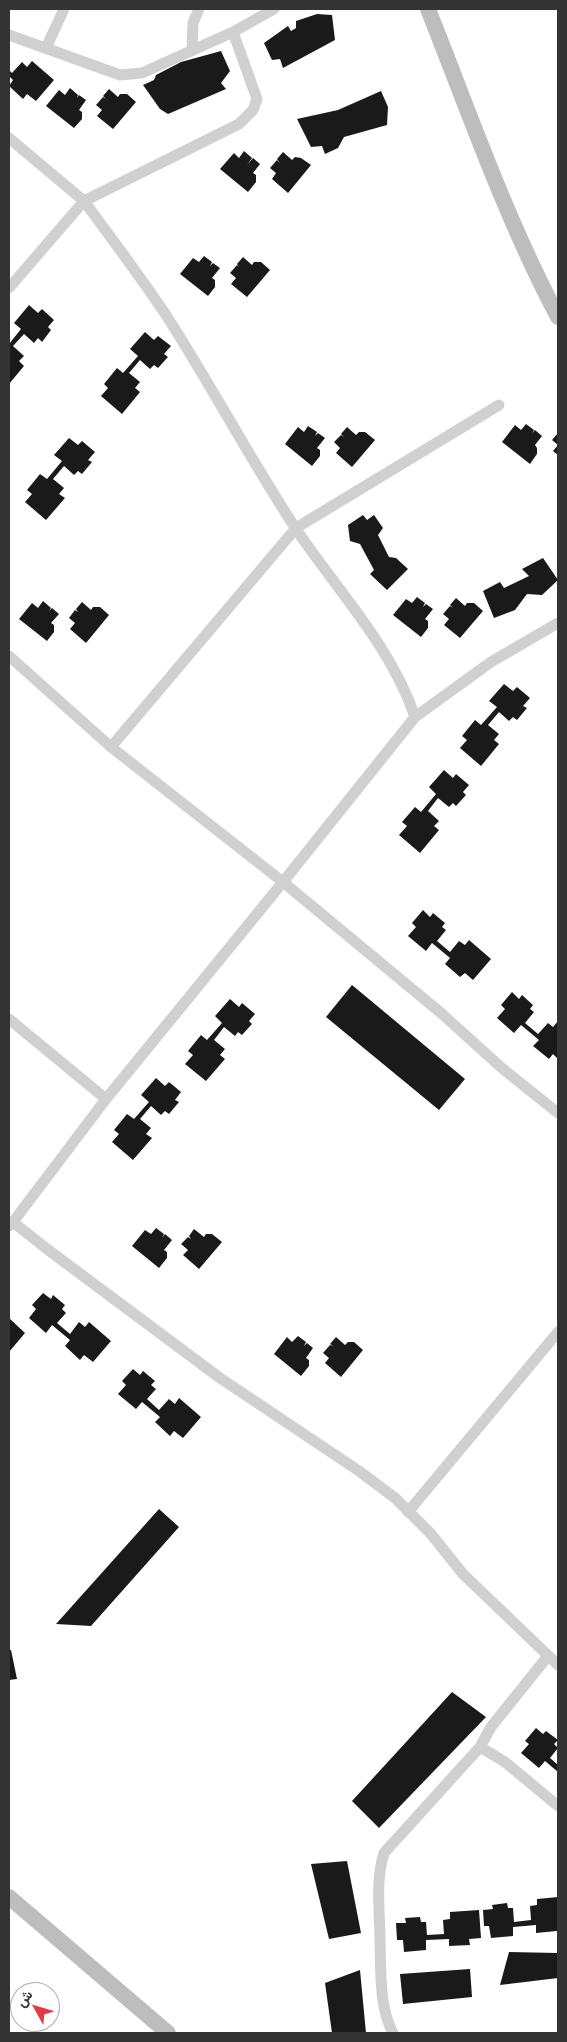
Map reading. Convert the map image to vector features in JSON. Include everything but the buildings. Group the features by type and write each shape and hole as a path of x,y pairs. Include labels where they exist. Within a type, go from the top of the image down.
{"street":[{"path":"46,48 64,9"},
{"path":"192,50 193,23 199,9"},
{"path":"9,35 120,75 142,73 233,32 274,9"},
{"path":"428,9 494,176 537,278 558,318"},
{"path":"9,288 84,201 239,124 253,110 257,99 233,32"},
{"path":"9,138 84,201 165,314 296,528 388,660 407,693 415,717"},
{"path":"111,747 296,528 499,405"},
{"path":"558,623 491,662 415,717 284,882 106,1099 11,1224 220,1378 395,1498 431,1534 463,1574 558,1665"},
{"path":"9,656 111,747 284,882 558,1113"},
{"path":"9,1019 106,1099"},
{"path":"408,1512 558,1332"},
{"path":"394,2033 381,1991 378,1893 380,1866 384,1853 480,1748 491,1727 548,1656"},
{"path":"480,1748 505,1762 558,1806"},
{"path":"9,1897 168,2033"}]}
